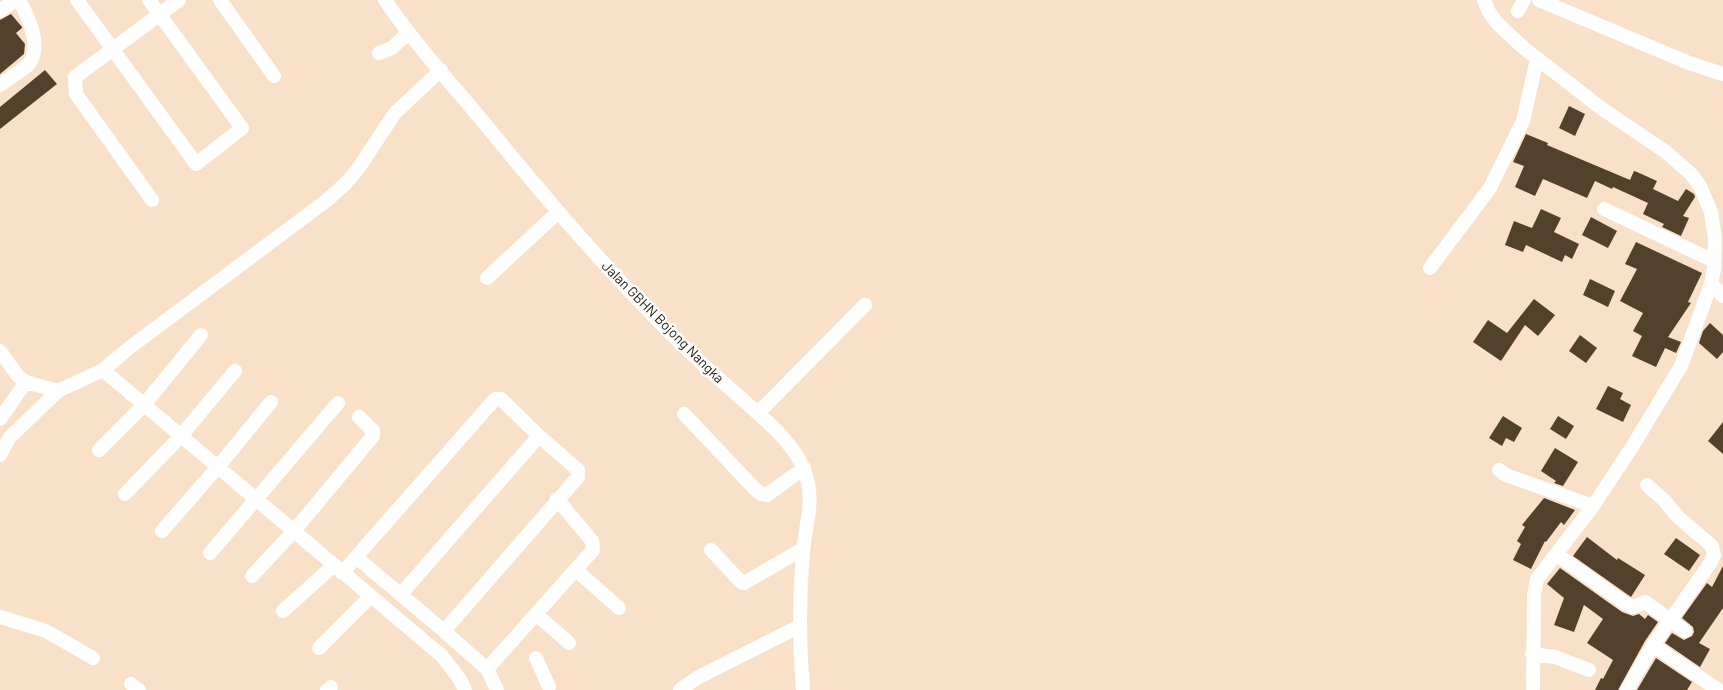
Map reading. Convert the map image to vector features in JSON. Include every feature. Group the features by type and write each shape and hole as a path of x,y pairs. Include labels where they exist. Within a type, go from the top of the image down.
{"street":[{"path":"0,12 15,0"},
{"path":"0,84 29,64 34,49 29,18 19,0"},
{"path":"77,0 196,164 242,128 149,0"},
{"path":"152,200 76,94 75,77 179,0"},
{"path":"220,0 274,76"},
{"name":"Jalan GBHN Bojong Nangka","path":"385,0 408,32 558,212 654,317 788,442 800,460 808,483 810,499 803,549 800,626 803,690"},
{"path":"1484,0 1489,12 1497,23 1537,59 1601,108 1682,164 1700,186 1717,215 1711,284 1681,366 1632,447 1592,506 1537,579 1535,586 1532,654 1534,690"},
{"path":"1538,0 1689,63 1723,74"},
{"path":"379,53 392,48 408,32"},
{"path":"1430,268 1490,188 1523,121 1537,59"},
{"path":"0,455 9,438 58,391 103,370 123,352 326,201 358,169 395,113 441,70"},
{"path":"1604,209 1714,260"},
{"path":"487,278 558,212"},
{"path":"1711,284 1723,296"},
{"path":"758,413 865,305"},
{"path":"99,450 143,406 201,335"},
{"path":"0,351 18,376 26,382 58,391"},
{"path":"103,370 143,406 442,656 460,678 465,690"},
{"path":"125,494 180,437 235,371"},
{"path":"0,419 26,382"},
{"path":"283,611 354,559 494,399 501,398 579,473 578,477 444,631"},
{"path":"162,531 271,402"},
{"path":"210,553 338,403"},
{"path":"684,414 761,494 767,495 804,468"},
{"path":"252,576 293,532 373,436 373,430 359,417"},
{"path":"401,594 539,436"},
{"path":"1499,470 1506,475 1592,506"},
{"path":"1627,690 1653,645 1712,562 1714,550 1647,485"},
{"path":"487,670 591,553 594,545 592,541 558,499"},
{"path":"711,550 744,583 803,549"},
{"path":"1556,554 1626,604 1633,607 1645,602 1685,631"},
{"path":"354,559 401,594 487,670 497,690"},
{"path":"576,570 619,608"},
{"path":"319,648 370,597"},
{"path":"536,614 569,643"},
{"path":"0,617 46,631 93,658"},
{"path":"680,690 697,678 800,626"},
{"path":"1653,645 1718,690"},
{"path":"1532,654 1560,659 1590,670"},
{"path":"536,658 548,689"}],"building":[{"path":"11,14 22,27 16,33 25,44 24,54 0,74 0,20"},
{"path":"45,70 57,84 0,129 0,107"},
{"path":"1569,106 1585,114 1575,136 1559,128"},
{"path":"1526,134 1548,143 1547,145 1630,180 1634,171 1637,172 1657,181 1653,189 1678,201 1686,189 1694,194 1695,197 1683,216 1689,218 1681,236 1662,227 1664,224 1643,214 1648,203 1595,181 1587,198 1543,179 1535,196 1515,187 1524,166 1513,162"},
{"path":"1541,209 1561,218 1554,232 1579,244 1572,259 1565,255 1562,262 1526,245 1523,252 1505,245 1514,221 1532,228"},
{"path":"1591,217 1617,231 1608,248 1582,235"},
{"path":"1636,242 1702,273 1688,302 1691,303 1668,337 1681,342 1676,353 1665,348 1656,367 1632,356 1642,336 1633,331 1643,313 1620,301 1637,269 1625,264"},
{"path":"1590,279 1615,291 1608,307 1583,295"},
{"path":"1534,299 1555,315 1538,336 1525,325 1501,361 1473,342 1488,320 1507,333"},
{"path":"1710,323 1723,335 1723,352 1717,359 1699,343 1703,331"},
{"path":"1580,335 1597,348 1586,363 1569,351"},
{"path":"1608,386 1623,393 1620,399 1631,405 1623,422 1596,409"},
{"path":"1503,416 1522,428 1514,442 1506,438 1502,446 1489,438"},
{"path":"1558,416 1574,426 1566,439 1550,429"},
{"path":"1723,422 1723,454 1708,441"},
{"path":"1555,448 1578,462 1563,486 1554,483 1556,481 1541,471"},
{"path":"1544,498 1575,510 1564,525 1561,522 1545,541 1531,569 1513,560 1521,544 1517,541 1525,527 1522,525"},
{"path":"1587,537 1617,560 1618,558 1645,575 1631,597 1573,556"},
{"path":"1676,538 1700,555 1689,571 1664,554"},
{"path":"1723,566 1723,608 1699,643 1710,649 1700,667 1665,643 1672,633 1684,640 1692,636 1694,632 1693,627 1682,618 1707,583 1712,587"},
{"path":"1560,568 1622,612 1633,616 1639,614 1645,619 1648,615 1658,622 1645,641 1618,690 1595,690 1613,660 1587,643 1603,619 1584,605 1574,632 1554,625 1564,598 1547,584"},
{"path":"1656,658 1692,682 1687,690 1637,690"}]}
